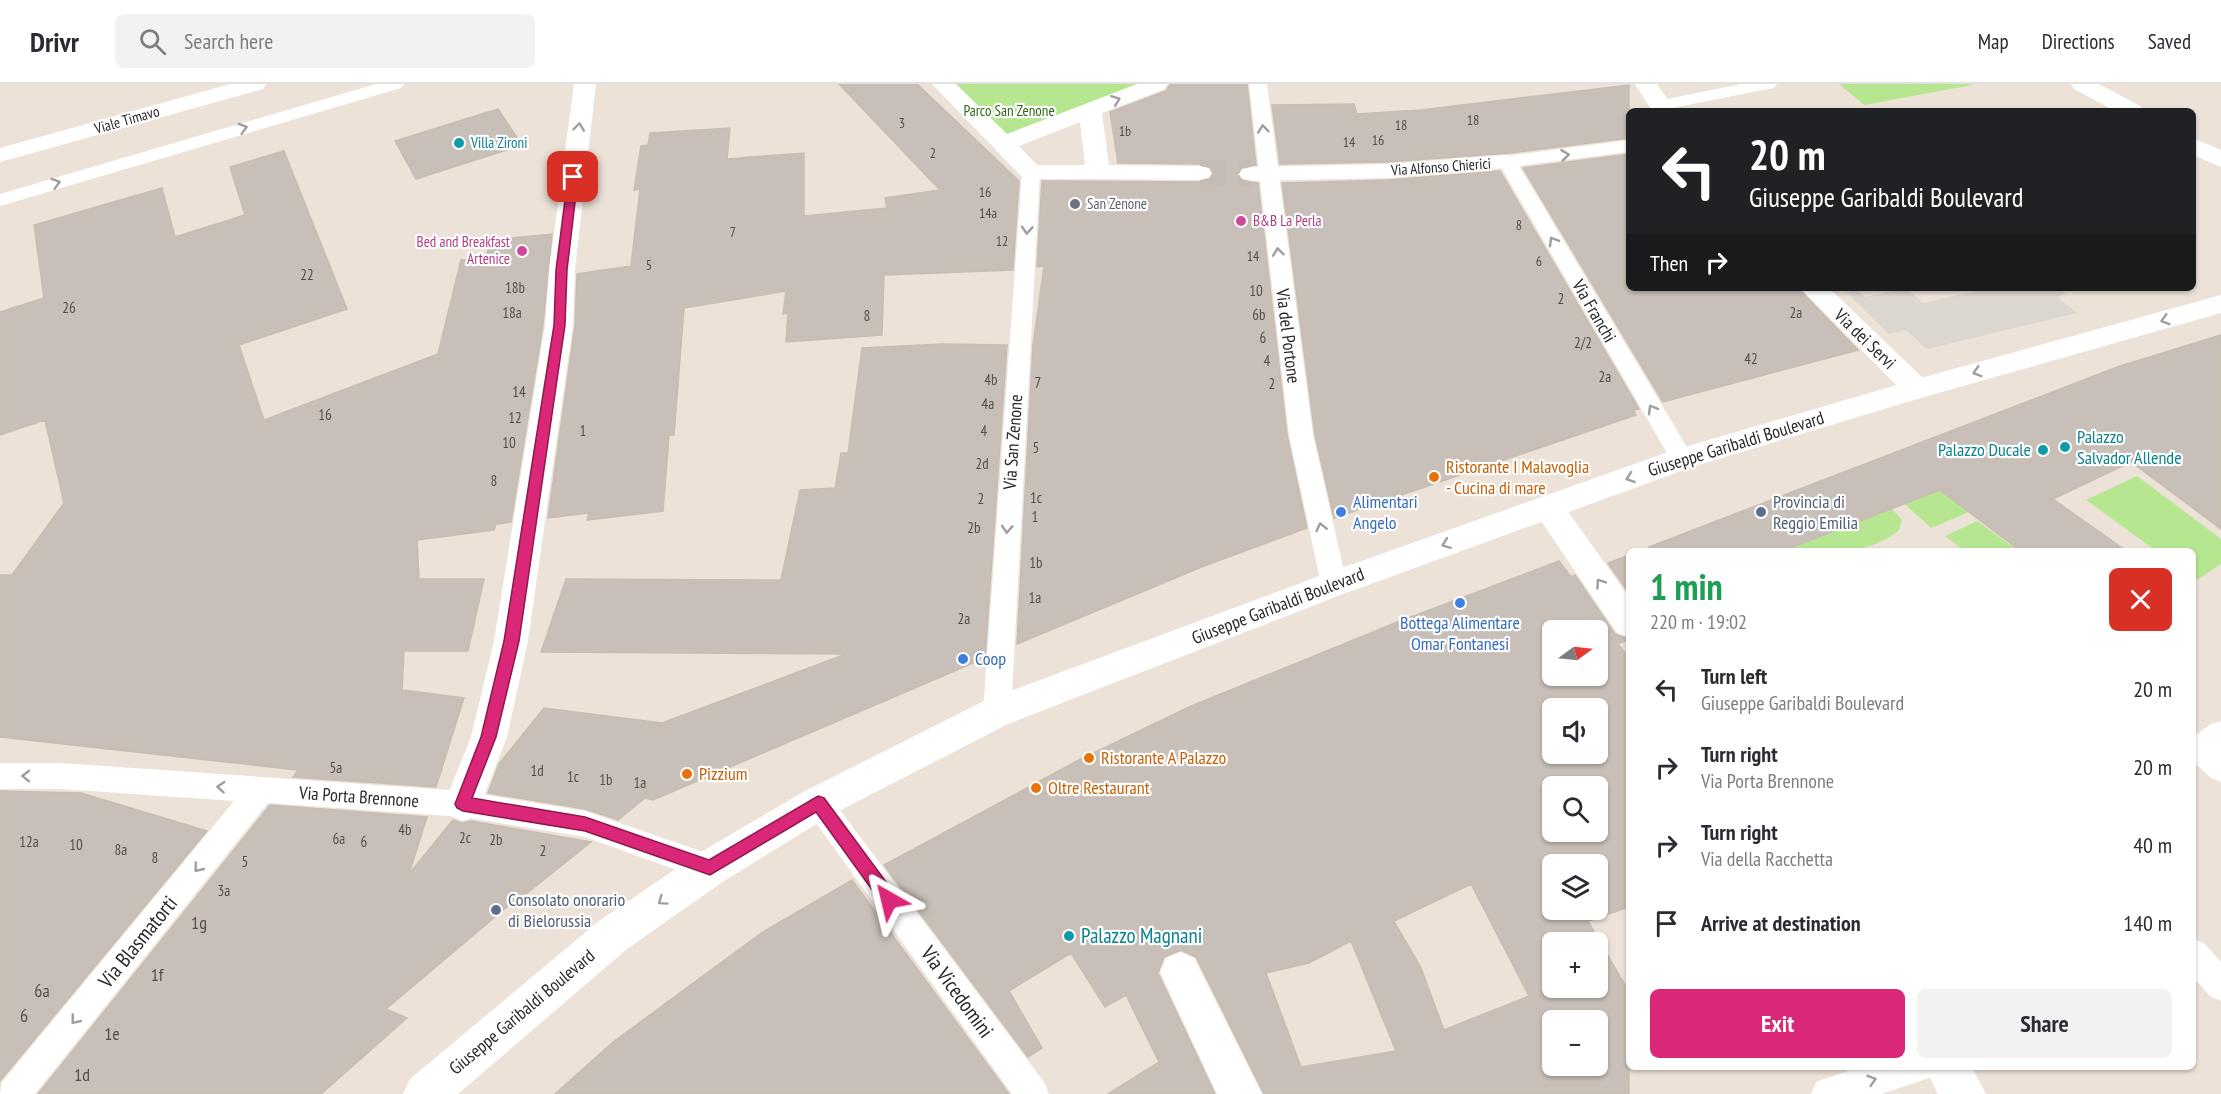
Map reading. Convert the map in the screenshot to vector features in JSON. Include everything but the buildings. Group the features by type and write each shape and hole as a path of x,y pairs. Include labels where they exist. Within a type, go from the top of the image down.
{"street":[{"name":"Viale Timavo","path":"0,155 255,84"},
{"path":"463,804 489,737 512,641 559,325 562,270 585,84"},
{"path":"943,84 1030,172 1200,173"},
{"path":"1003,144 1156,84"},
{"path":"1646,84 1663,108"},
{"path":"2082,84 2126,108"},
{"path":"1090,110 1098,172"},
{"path":"2196,147 2221,160"},
{"name":"Via Alfonso Chierici","path":"1260,174 1388,171 1507,162"},
{"name":"Via dei Servi","path":"1816,291 1917,389"},
{"name":"Giuseppe Garibaldi Boulevard","path":"425,1094 613,935 710,868 818,803 997,712 1334,585 1682,459 1917,389 2221,304"},
{"path":"1548,507 1626,619"},
{"path":"1180,972 1240,1094"},
{"path":"1948,1070 1964,1094"}],"lane":[{"path":"0,200 395,84"},
{"name":"Via del Portone","path":"1258,84 1260,174 1301,435 1334,585"},
{"path":"1663,108 1768,84"},
{"name":"Via Alfonso Chierici","path":"1507,162 1626,146"},
{"name":"Via Franchi","path":"1507,162 1682,459"},
{"name":"Via San Zenone","path":"997,712 1030,172"},
{"path":"2204,745 2221,769"},
{"name":"Via Porta Brennone","path":"0,776 62,776 463,804 585,824 710,868"},
{"name":"Via Blasmatorti","path":"14,1094 261,790"},
{"name":"Via Vicedomini","path":"818,803 1032,1094"},
{"path":"2196,957 2221,985"},
{"path":"1828,1094 1904,1070"}],"green space":[{"name":"Parco San Zenone","path":"943,84 1157,84 1003,144"},
{"path":"1839,84 1971,84 1972,85 1864,105"},
{"path":"2137,476 2221,539 2221,564 2197,580 2196,548 2152,548 2086,500"},
{"path":"1926,479 1969,512 1931,528 1889,490"},
{"path":"1892,509 1902,520 1899,530 1874,545 1860,548 1790,548"},
{"path":"1977,521 2014,548 1960,548 1945,536"}],"shaded area":[{"path":"1859,291 1865,297 1892,291 1909,291 1923,303 1977,291 2062,291 2066,294 2057,297 2077,313 1927,349 1906,330 1889,334 1846,292"}],"tunnel":[{"path":"1200,173 1251,174"}],"place":[{"name":"Villa Zironi","path":"459,143"},
{"name":"San Zenone","path":"1075,204"},
{"name":"B&B La Perla","path":"1241,221"},
{"name":"Bed and Breakfast Artenice","path":"522,251"},
{"name":"Palazzo Salvador Allende","path":"2065,447"},
{"name":"Palazzo Ducale","path":"2043,450"},
{"name":"Ristorante I Malavoglia - Cucina di mare","path":"1434,477"},
{"name":"Alimentari Angelo","path":"1341,512"},
{"name":"Provincia di Reggio Emilia","path":"1761,512"},
{"name":"Bottega Alimentare Omar Fontanesi","path":"1460,603"},
{"name":"Coop","path":"963,659"},
{"name":"Ristorante A Palazzo","path":"1089,758"},
{"name":"Pizzium","path":"687,774"},
{"name":"Oltre Restaurant","path":"1036,788"},
{"name":"Consolato onorario di Bielorussia","path":"496,910"},
{"name":"Palazzo Magnani","path":"1069,936"}],"route":[{"path":"573,177 562,270 559,325 512,641 489,737 463,804 585,824 710,868 818,803 889,900"}]}
